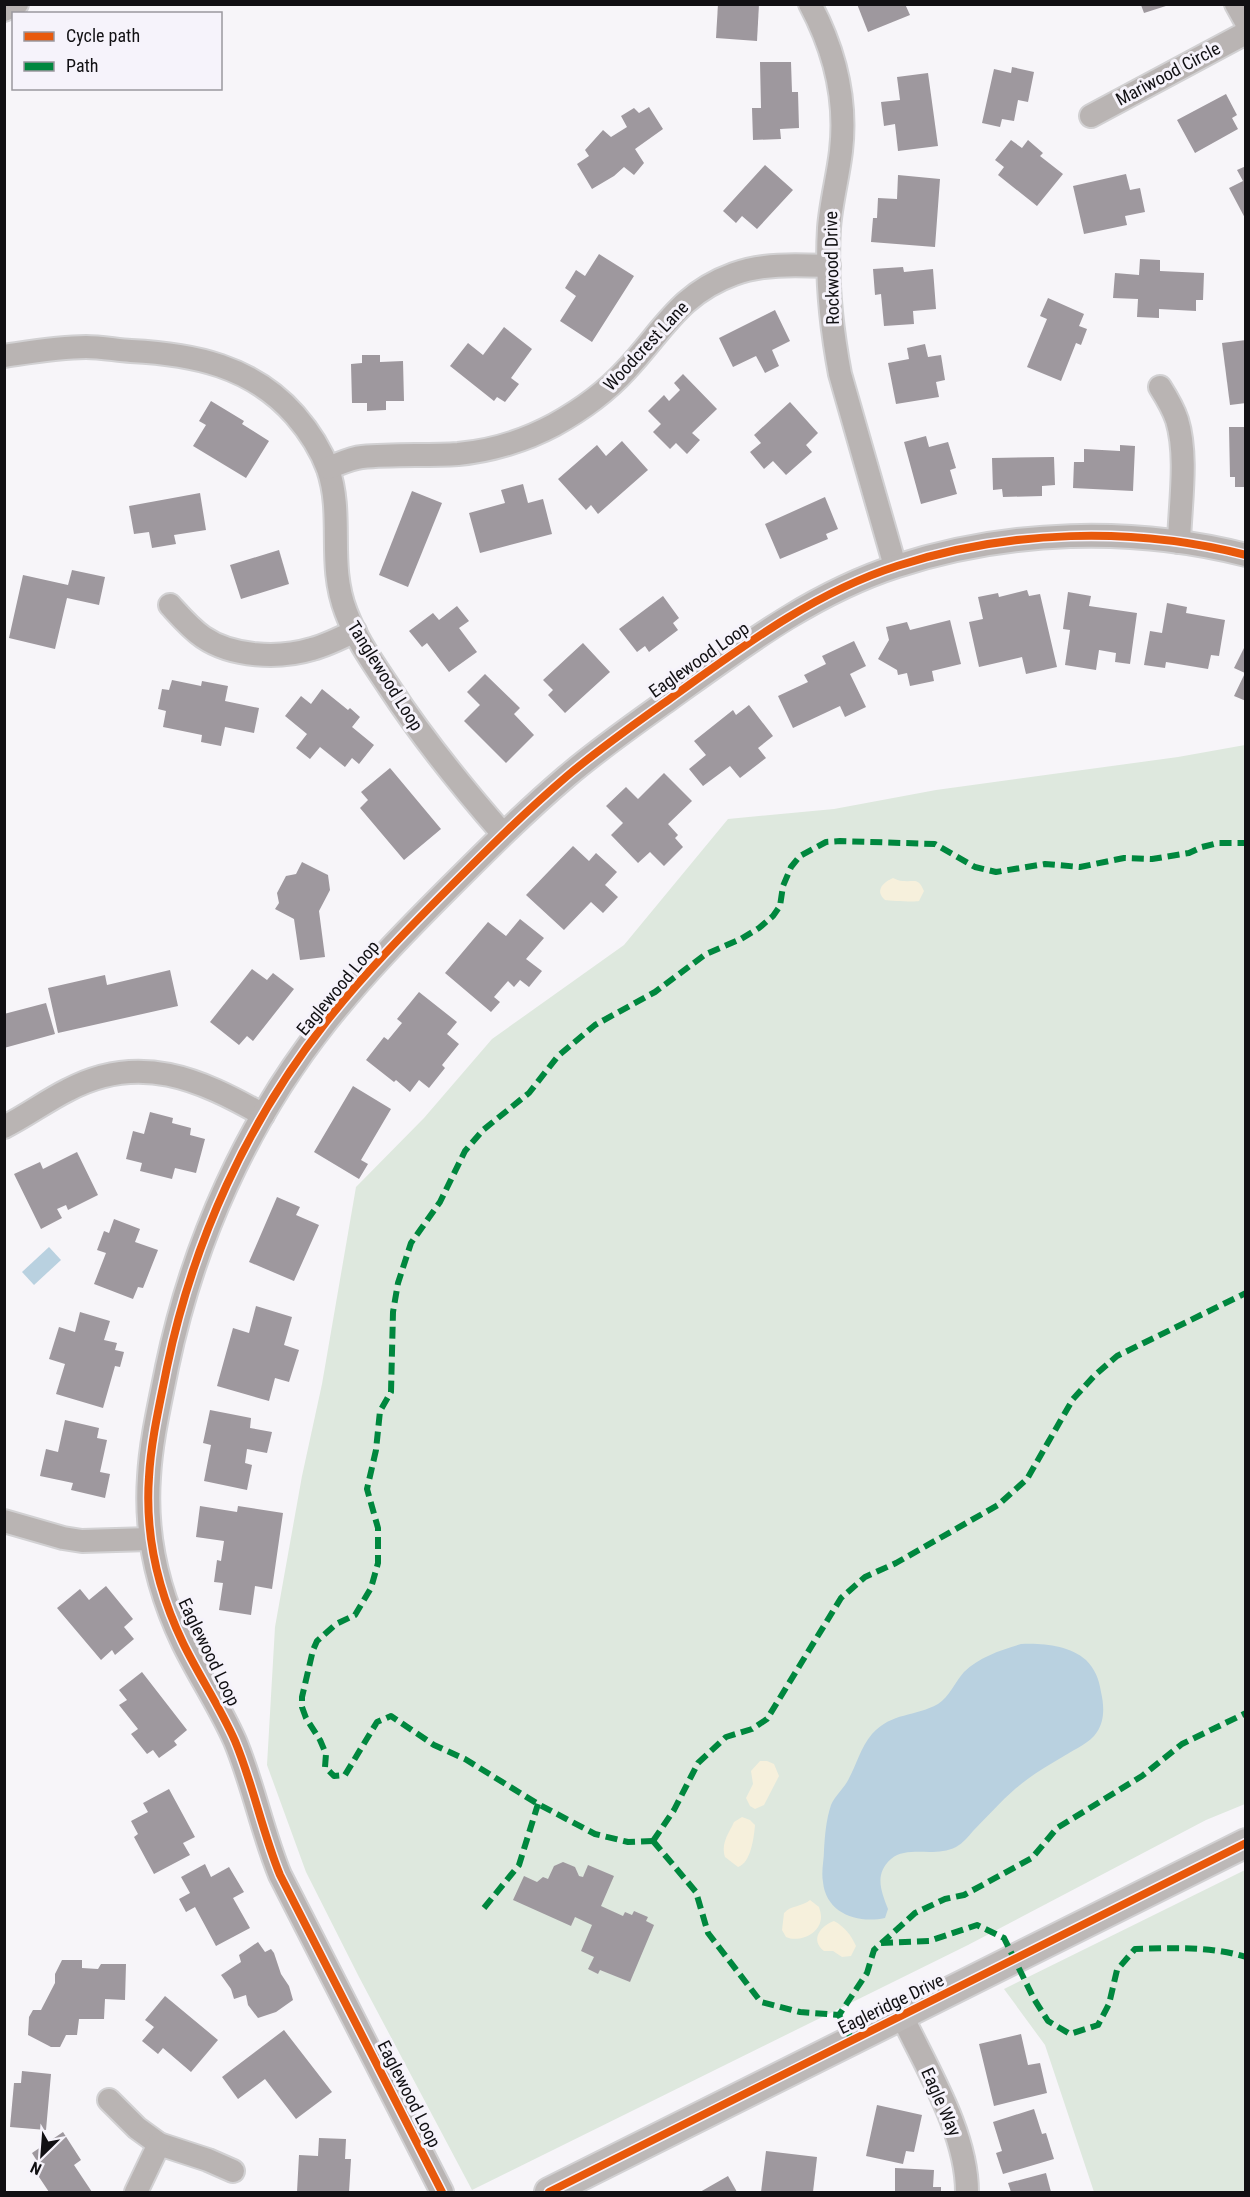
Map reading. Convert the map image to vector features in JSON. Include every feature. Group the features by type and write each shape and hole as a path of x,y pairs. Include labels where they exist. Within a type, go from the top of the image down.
{"main road":[{"name":"Eagleridge Drive","path":"549,2193 1245,1843"}],"street":[{"path":"4,9 17,4"},
{"name":"Rockwood Drive","path":"810,4 825,32 834,61 841,103 841,148 832,202 829,266 831,313 840,374 895,566"},
{"path":"1236,4 1245,22"},
{"name":"Mariwood Circle","path":"1091,116 1245,33"},
{"name":"Woodcrest Lane","path":"328,468 361,457 459,453 506,444 530,436 570,416 610,386 641,354 668,318 684,302 701,290 735,274 753,269 794,265 829,266"},
{"name":"Tanglewood Loop","path":"4,356 86,346 197,358 218,363 259,383 287,407 312,438 328,468 334,492 337,579 340,594 355,631 369,657 422,736 453,777 503,834"},
{"path":"1160,387 1174,412 1180,439 1182,473 1179,542"},
{"name":"Eaglewood Loop","path":"442,2193 280,1875 264,1834 236,1743 172,1618 156,1569 150,1539 148,1498 150,1456 176,1330 192,1274 216,1209 263,1115 307,1048 366,973 503,834 571,773 610,742 758,637 829,593 895,566 981,545 1042,538 1120,537 1179,542 1245,555"},
{"path":"170,605 190,627 204,638 220,646 255,653 292,653 311,649 355,631"},
{"path":"4,1127 68,1089 88,1080 135,1072 159,1073 190,1079 228,1095 263,1115"},
{"path":"4,1521 63,1538 82,1541 150,1539"},
{"name":"Eagle Way","path":"902,2016 954,2125 965,2166 967,2193"},
{"path":"109,2100 137,2128 159,2144 233,2171"},
{"path":"136,2193 159,2144"}],"shaded area":[{"path":"1245,745 1245,1804 1206,1820 968,1945 472,2190 306,1872 267,1765 275,1627 302,1476 322,1384 356,1187 424,1118 492,1039 624,945 728,819 834,809 936,790 1178,757"},
{"path":"1245,1870 1245,2192 1094,2192 1045,2045 1004,1989"}],"sand":[{"path":"893,878 902,881 916,881 920,884 924,891 919,901 885,900 880,890 886,882"},
{"path":"760,1761 774,1764 779,1776 764,1805 755,1809 750,1806 746,1798 753,1784 751,1771"},
{"path":"742,1817 755,1825 749,1855 738,1867 725,1857 724,1847 734,1822"},
{"path":"810,1900 819,1907 820,1911 820,1923 817,1928 803,1938 786,1937 782,1930 784,1913"},
{"path":"834,1921 850,1935 856,1946 851,1956 842,1957 833,1951 824,1951 820,1947 817,1938 821,1930"}],"water":[{"path":"49,1247 61,1260 34,1285 22,1272"},
{"path":"1021,1644 1064,1648 1089,1663 1098,1679 1103,1702 1103,1717 1097,1732 1086,1743 1021,1784 956,1847 939,1852 905,1853 891,1859 882,1871 880,1883 888,1909 885,1918 864,1919 845,1914 837,1909 825,1893 822,1878 827,1822 831,1805 847,1782 868,1739 880,1727 896,1718 938,1704 964,1672 976,1662"}],"building":[{"path":"718,4 759,4 757,41 716,38"},
{"path":"857,4 905,4 910,15 868,32"},
{"path":"1141,5 1169,5 1144,13"},
{"path":"760,62 791,62 792,92 798,92 799,128 780,129 781,139 753,140 752,108 761,108"},
{"path":"1012,67 1034,72 1028,102 1018,100 1014,121 1002,119 1000,127 982,123 994,69 1011,73"},
{"path":"928,73 938,146 898,151 895,124 884,126 881,102 900,100 897,77"},
{"path":"1226,94 1237,115 1232,118 1238,129 1195,153 1177,120"},
{"path":"649,107 663,129 635,149 644,163 634,175 624,167 592,189 577,164 589,156 585,150 603,130 611,137 627,127 621,116 634,108 639,113"},
{"path":"1011,140 1022,148 1028,140 1043,153 1040,156 1063,174 1037,206 998,175 1004,167 995,160"},
{"path":"765,165 793,190 757,229 742,216 736,223 723,211"},
{"path":"1246,166 1246,220 1229,188 1243,181 1237,170"},
{"path":"1126,174 1130,190 1140,188 1145,212 1125,216 1127,225 1084,234 1073,186"},
{"path":"898,175 940,179 935,247 871,242 873,218 877,218 878,198 897,199"},
{"path":"599,254 634,276 592,342 560,321 576,296 565,288 576,270 585,276"},
{"path":"1140,259 1160,260 1160,271 1204,273 1203,300 1196,300 1196,311 1159,309 1159,318 1137,317 1138,299 1113,298 1115,273 1139,275"},
{"path":"903,267 904,272 933,269 936,309 913,311 914,324 884,326 881,294 875,295 873,269"},
{"path":"1048,298 1084,314 1079,326 1087,329 1081,345 1076,343 1061,381 1027,367 1047,319 1040,316"},
{"path":"775,310 790,341 772,350 779,366 765,373 756,356 733,367 719,338"},
{"path":"504,327 532,349 511,378 519,384 505,402 497,397 494,401 450,366 468,343 483,355"},
{"path":"1246,340 1246,403 1230,405 1222,343"},
{"path":"925,344 928,357 941,355 945,380 936,382 939,397 896,404 888,363 909,359 907,348"},
{"path":"362,355 380,355 380,362 403,361 404,401 386,401 386,410 367,411 367,403 352,403 351,364 362,363"},
{"path":"683,374 717,409 692,433 700,440 687,454 676,443 670,449 653,432 661,424 648,411 664,395 669,401 680,390 674,383"},
{"path":"211,401 244,421 242,424 269,441 246,478 193,446 206,425 199,421"},
{"path":"790,402 818,433 806,445 812,452 786,475 773,461 764,469 750,452 761,443 754,435"},
{"path":"1229,427 1246,427 1246,487 1235,487 1235,477 1230,477"},
{"path":"926,436 929,447 948,442 956,468 950,470 957,494 921,504 904,442"},
{"path":"622,441 648,470 598,514 591,505 586,510 558,479 597,445 606,456"},
{"path":"1120,445 1135,446 1133,491 1073,488 1074,462 1084,462 1084,449 1120,451"},
{"path":"1054,457 1055,485 1042,486 1042,496 1003,497 1002,489 993,490 992,458"},
{"path":"523,484 528,503 543,499 552,534 480,553 469,513 505,503 501,490"},
{"path":"412,491 442,503 408,587 379,575"},
{"path":"200,493 206,530 174,535 176,544 152,548 149,532 134,534 129,506"},
{"path":"825,497 838,529 826,534 828,539 780,559 765,524"},
{"path":"279,550 289,584 241,599 230,565"},
{"path":"72,570 105,577 99,605 67,598 55,649 9,638 23,575 68,585"},
{"path":"1027,590 1029,596 1040,594 1057,667 1026,674 1022,657 979,667 969,622 983,619 978,597 998,593 999,597"},
{"path":"1068,592 1091,596 1089,606 1137,613 1130,664 1115,662 1116,653 1099,650 1096,670 1065,665 1070,630 1063,629"},
{"path":"663,596 679,618 673,623 678,630 649,652 645,646 637,652 619,629"},
{"path":"1167,603 1187,607 1186,613 1225,620 1219,656 1211,655 1208,669 1166,662 1165,668 1144,665 1150,631 1162,633"},
{"path":"457,606 469,621 459,628 477,652 449,672 427,643 422,647 409,631 433,613 439,620"},
{"path":"950,620 961,664 932,671 934,681 910,686 907,673 898,675 897,670 878,659 889,640 886,627 907,622 910,630"},
{"path":"854,641 866,666 850,674 866,707 845,717 840,706 793,728 778,696 808,682 804,675 826,664 822,656"},
{"path":"583,643 610,672 565,713 548,695 553,690 543,680"},
{"path":"1246,644 1246,701 1234,696 1245,673 1234,668"},
{"path":"485,674 520,708 514,714 534,735 506,763 464,721 480,705 467,692"},
{"path":"172,680 201,686 202,681 228,686 225,701 259,708 254,733 225,727 221,746 201,742 202,735 163,727 166,711 158,709 162,689 169,690"},
{"path":"322,689 360,717 352,727 374,745 359,764 352,758 345,767 320,747 310,759 296,748 307,734 285,716 301,696 311,704"},
{"path":"749,705 773,736 758,748 766,758 740,778 730,766 703,786 689,769 706,755 694,741 733,710 736,715"},
{"path":"390,768 441,829 404,860 360,808 368,800 361,792"},
{"path":"664,773 692,801 668,824 678,835 675,838 683,847 664,866 650,852 638,863 611,835 623,823 606,806 626,787 638,799"},
{"path":"573,846 589,861 596,853 617,872 605,885 618,897 603,913 591,902 564,930 526,895"},
{"path":"302,862 328,875 330,890 319,911 325,957 300,960 294,919 275,909 279,903 277,893 286,876 296,874"},
{"path":"520,919 544,938 526,959 542,971 529,987 520,980 514,987 508,981 494,997 500,1002 491,1012 445,973 488,922 506,936"},
{"path":"252,969 267,980 273,973 294,989 253,1041 247,1036 239,1045 210,1022"},
{"path":"170,970 178,1006 58,1033 48,988 105,975 107,985"},
{"path":"419,992 457,1022 447,1034 459,1044 442,1065 445,1068 429,1088 419,1080 410,1092 366,1060 384,1037 388,1040 402,1023 397,1019"},
{"path":"46,1003 55,1034 4,1048 4,1014"},
{"path":"353,1086 391,1109 361,1160 368,1164 359,1179 314,1152"},
{"path":"150,1112 173,1118 172,1123 191,1128 190,1135 205,1139 196,1173 175,1168 172,1179 140,1171 142,1163 126,1159 133,1131 144,1134"},
{"path":"77,1152 98,1195 68,1210 66,1205 57,1209 62,1218 41,1229 14,1174 40,1162 43,1169"},
{"path":"277,1197 300,1207 296,1215 319,1225 294,1281 249,1262"},
{"path":"114,1219 140,1229 135,1242 158,1250 143,1288 138,1287 133,1299 94,1284 106,1253 97,1250 104,1231 109,1233"},
{"path":"256,1306 292,1317 284,1345 299,1350 289,1382 275,1378 269,1401 217,1386 233,1328 249,1333"},
{"path":"80,1312 110,1321 104,1340 117,1343 115,1350 124,1352 120,1367 115,1366 103,1408 56,1394 65,1364 49,1359 59,1327 75,1332"},
{"path":"210,1410 251,1418 250,1428 272,1432 267,1453 247,1449 245,1463 252,1465 247,1490 204,1481 211,1445 203,1443"},
{"path":"65,1420 99,1428 97,1438 107,1440 100,1472 110,1474 105,1498 71,1490 73,1483 40,1476 46,1449 58,1452"},
{"path":"200,1506 237,1512 238,1506 283,1513 272,1589 255,1586 251,1615 219,1610 223,1583 214,1582 217,1560 221,1561 224,1541 196,1537"},
{"path":"106,1586 133,1619 124,1627 134,1639 115,1655 112,1650 101,1660 57,1608 80,1589 89,1600"},
{"path":"142,1672 187,1730 174,1741 177,1745 159,1758 153,1750 147,1754 131,1734 138,1729 119,1705 127,1700 119,1690"},
{"path":"169,1789 195,1837 183,1843 190,1855 154,1874 134,1837 138,1834 131,1821 148,1812 143,1803"},
{"path":"563,1862 575,1867 579,1876 583,1877 588,1865 614,1876 601,1906 623,1916 625,1912 632,1915 634,1911 648,1917 646,1921 654,1925 630,1982 600,1970 598,1974 588,1969 594,1957 581,1951 592,1925 575,1917 571,1926 513,1900 524,1876 537,1882 543,1877 548,1879 554,1866"},
{"path":"205,1864 211,1877 229,1867 244,1892 233,1898 250,1928 216,1946 195,1907 186,1912 179,1899 190,1893 181,1877"},
{"path":"258,1942 265,1952 271,1949 274,1953 293,2000 276,2012 258,2018 248,2005 246,1995 234,1999 231,1989 221,1975 241,1962 239,1955"},
{"path":"62,1960 82,1960 82,1968 98,1969 101,1964 126,1964 125,2000 105,1999 104,2019 79,2019 77,2035 66,2035 60,2047 51,2047 28,2035 29,2017 33,2010 41,2010 55,1983 55,1974"},
{"path":"165,1996 218,2040 191,2072 163,2048 158,2054 142,2041 154,2027 145,2020"},
{"path":"284,2030 332,2092 296,2119 265,2079 238,2099 222,2077"},
{"path":"1021,2034 1028,2065 1040,2063 1047,2093 994,2106 979,2044"},
{"path":"22,2071 51,2074 46,2130 10,2127 14,2083 21,2083"},
{"path":"877,2105 922,2115 914,2152 906,2151 903,2164 866,2156"},
{"path":"1034,2109 1042,2134 1046,2133 1054,2159 1003,2174 996,2153 1002,2151 993,2122"},
{"path":"63,2132 81,2160 74,2165 92,2192 49,2192 31,2165 37,2161 32,2153"},
{"path":"319,2138 346,2139 345,2159 351,2159 349,2192 297,2192 299,2155 318,2156"},
{"path":"766,2151 817,2157 813,2192 761,2192"},
{"path":"895,2168 934,2170 933,2187 941,2187 941,2192 895,2192"},
{"path":"1046,2173 1051,2192 1011,2192 1008,2183"},
{"path":"728,2176 737,2192 700,2192"}],"marked path":[{"path":"653,1841 628,1842 595,1834 538,1804 465,1759 434,1745 391,1716 377,1722 345,1775 334,1776 325,1767 326,1754 302,1707 302,1697 317,1641 336,1624 355,1615 371,1588 378,1563 378,1528 367,1489 376,1450 380,1411 391,1392 393,1312 398,1283 411,1243 440,1202 465,1151 483,1130 529,1093 558,1056 595,1025 655,992 706,954 741,939 759,928 773,916 780,906 783,886 791,867 800,856 826,842 935,844 975,867 996,872 1045,864 1080,867 1124,858 1152,859 1189,853 1218,843 1246,843"},
{"path":"653,1841 674,1810 698,1763 726,1737 752,1729 767,1719 841,1598 865,1577 896,1563 998,1505 1027,1479 1073,1399 1117,1356 1246,1293"},
{"path":"653,1841 696,1892 708,1933 761,2002 800,2012 839,2015 867,1973 874,1950 915,1913 945,1899 964,1895 1032,1858 1057,1828 1142,1776 1182,1744 1246,1713"},
{"path":"484,1908 519,1865 538,1804"},
{"path":"881,1943 929,1941 977,1925 1004,1938 1034,1999 1048,2021 1070,2034 1098,2025 1109,2004 1117,1970 1135,1949 1205,1949 1246,1957"},
{"path":"839,2015 852,2040"}],"cycle path":[{"path":"442,2192 280,1875 235,1741 174,1623 160,1583 151,1541 148,1498 150,1463 156,1422 178,1320 208,1229 248,1142 298,1060 355,987 417,920 506,831 579,766 618,736 752,641 807,606 866,577 897,566 939,554 1026,539 1070,536 1159,539 1246,555"},
{"path":"549,2192 1246,1843"}]}
